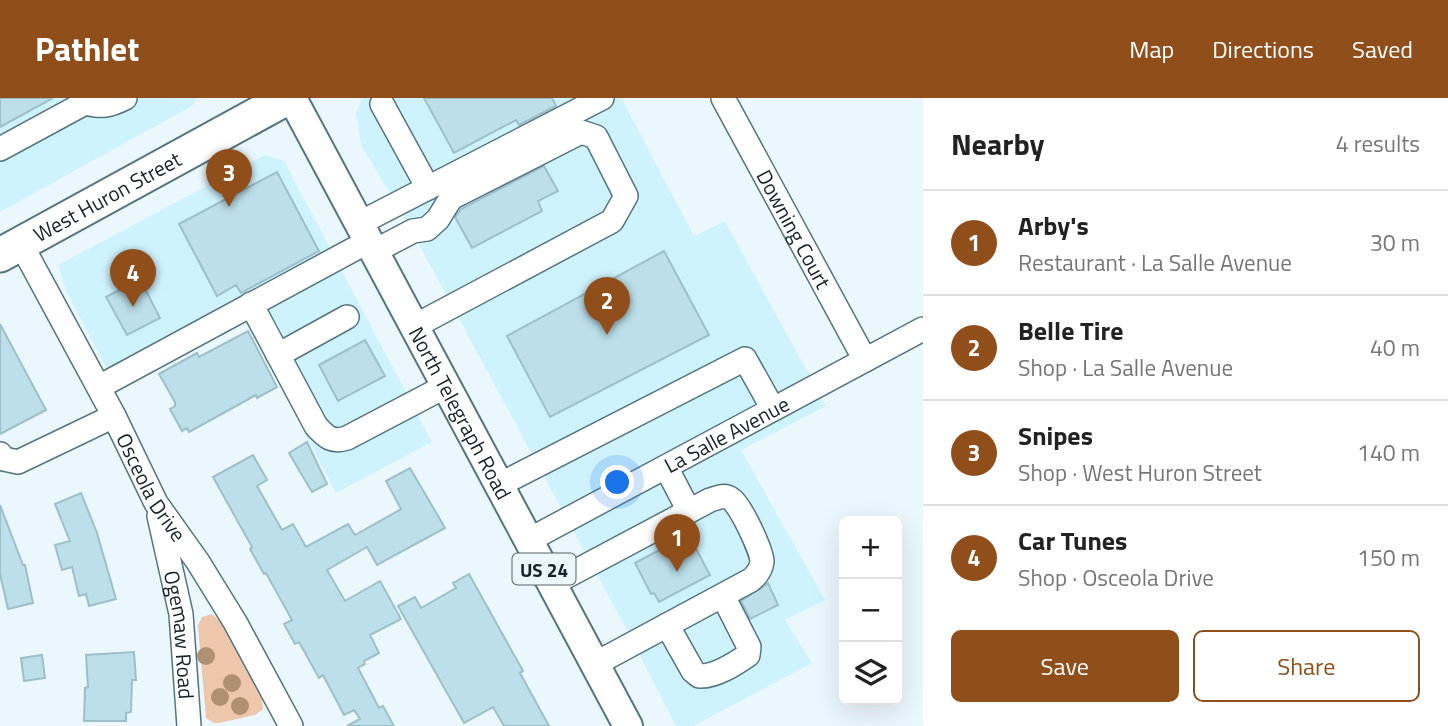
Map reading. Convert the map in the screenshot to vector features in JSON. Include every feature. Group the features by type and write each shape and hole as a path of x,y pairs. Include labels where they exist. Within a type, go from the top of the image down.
{"highway":[{"name":"West Huron Street","path":"11,250 290,98"}],"main road":[{"name":"North Telegraph Road","path":"290,98 628,726"}],"street":[{"path":"0,149 83,100 102,107 111,106 125,98"},
{"path":"99,387 368,239 428,188 602,98"},
{"name":"Downing Court","path":"723,98 865,360"},
{"path":"382,104 428,188"},
{"path":"368,239 427,229 438,219 451,198 580,132 596,137 626,196 612,221 415,326"},
{"name":"Osceola Drive","path":"11,250 99,387 156,502 235,622 291,726"},
{"path":"251,304 316,426 324,436 332,440 347,438 446,386"},
{"path":"278,355 347,317"},
{"name":"La Salle Avenue","path":"529,540 923,329"},
{"path":"499,485 745,359 773,409"},
{"path":"0,454 4,459 18,462 114,416"},
{"path":"666,467 689,511"},
{"path":"552,583 710,500 722,496 730,498 737,505 761,553 762,565 758,573 723,596 595,664"},
{"name":"Ogemaw Road","path":"156,502 181,614 189,726"},
{"path":"667,625 693,671 699,676 708,677 748,655 749,647 723,596"}],"shaded area":[{"path":"0,98 197,98 192,106 0,212"},
{"path":"363,98 621,98 694,236 725,221 826,406 741,450 825,600 785,620 812,663 693,726 676,726 401,211 361,145 356,112"},
{"path":"265,155 284,161 432,442 336,493 245,318 116,386 67,293 58,265"},
{"path":"212,614 220,621 262,699 263,709 255,715 219,723 206,718 198,626 202,617"}],"building":[{"path":"0,98 53,98 0,127"},
{"path":"424,98 552,98 556,106 519,125 516,120 454,153"},
{"path":"544,166 558,191 538,201 542,211 472,248 455,217 461,209"},
{"path":"277,172 319,251 241,293 236,285 217,296 179,224"},
{"path":"664,251 709,335 550,417 507,336"},
{"path":"140,279 160,318 127,335 106,297"},
{"path":"0,324 46,410 0,434"},
{"path":"248,331 277,387 257,398 256,395 189,432 187,428 182,431 170,409 175,406 175,402 159,374 197,353 199,357"},
{"path":"365,340 385,376 338,401 319,365"},
{"path":"307,442 327,484 312,492 289,453"},
{"path":"253,455 267,480 257,486 282,530 293,524 306,547 348,524 355,535 401,509 386,481 410,468 445,528 377,565 367,547 327,570 345,601 380,581 401,619 370,635 379,653 364,661 365,664 358,668 379,708 383,706 394,726 347,726 360,719 354,710 344,715 323,675 319,678 299,642 295,644 284,624 292,620 250,549 252,547 213,477"},
{"path":"81,493 97,533 116,599 89,606 86,594 79,596 72,567 62,570 55,545 70,541 55,504"},
{"path":"0,505 25,565 33,603 8,609 0,574"},
{"path":"691,539 710,575 659,602 654,593 651,594 635,563 669,545 671,550"},
{"path":"469,574 523,671 520,673 549,726 504,726 493,707 464,723 398,606 415,597 421,608 456,588 453,583"},
{"path":"768,583 778,605 750,619 741,601"},
{"path":"134,652 136,680 132,680 131,712 126,713 126,721 84,721 85,688 88,687 86,655"},
{"path":"42,655 45,678 24,681 21,658"}],"place":[{"name":"Snipes","path":"229,207"},
{"name":"Car Tunes","path":"133,307"},
{"name":"Belle Tire","path":"607,335"},
{"name":"Arby's","path":"677,572"}]}
